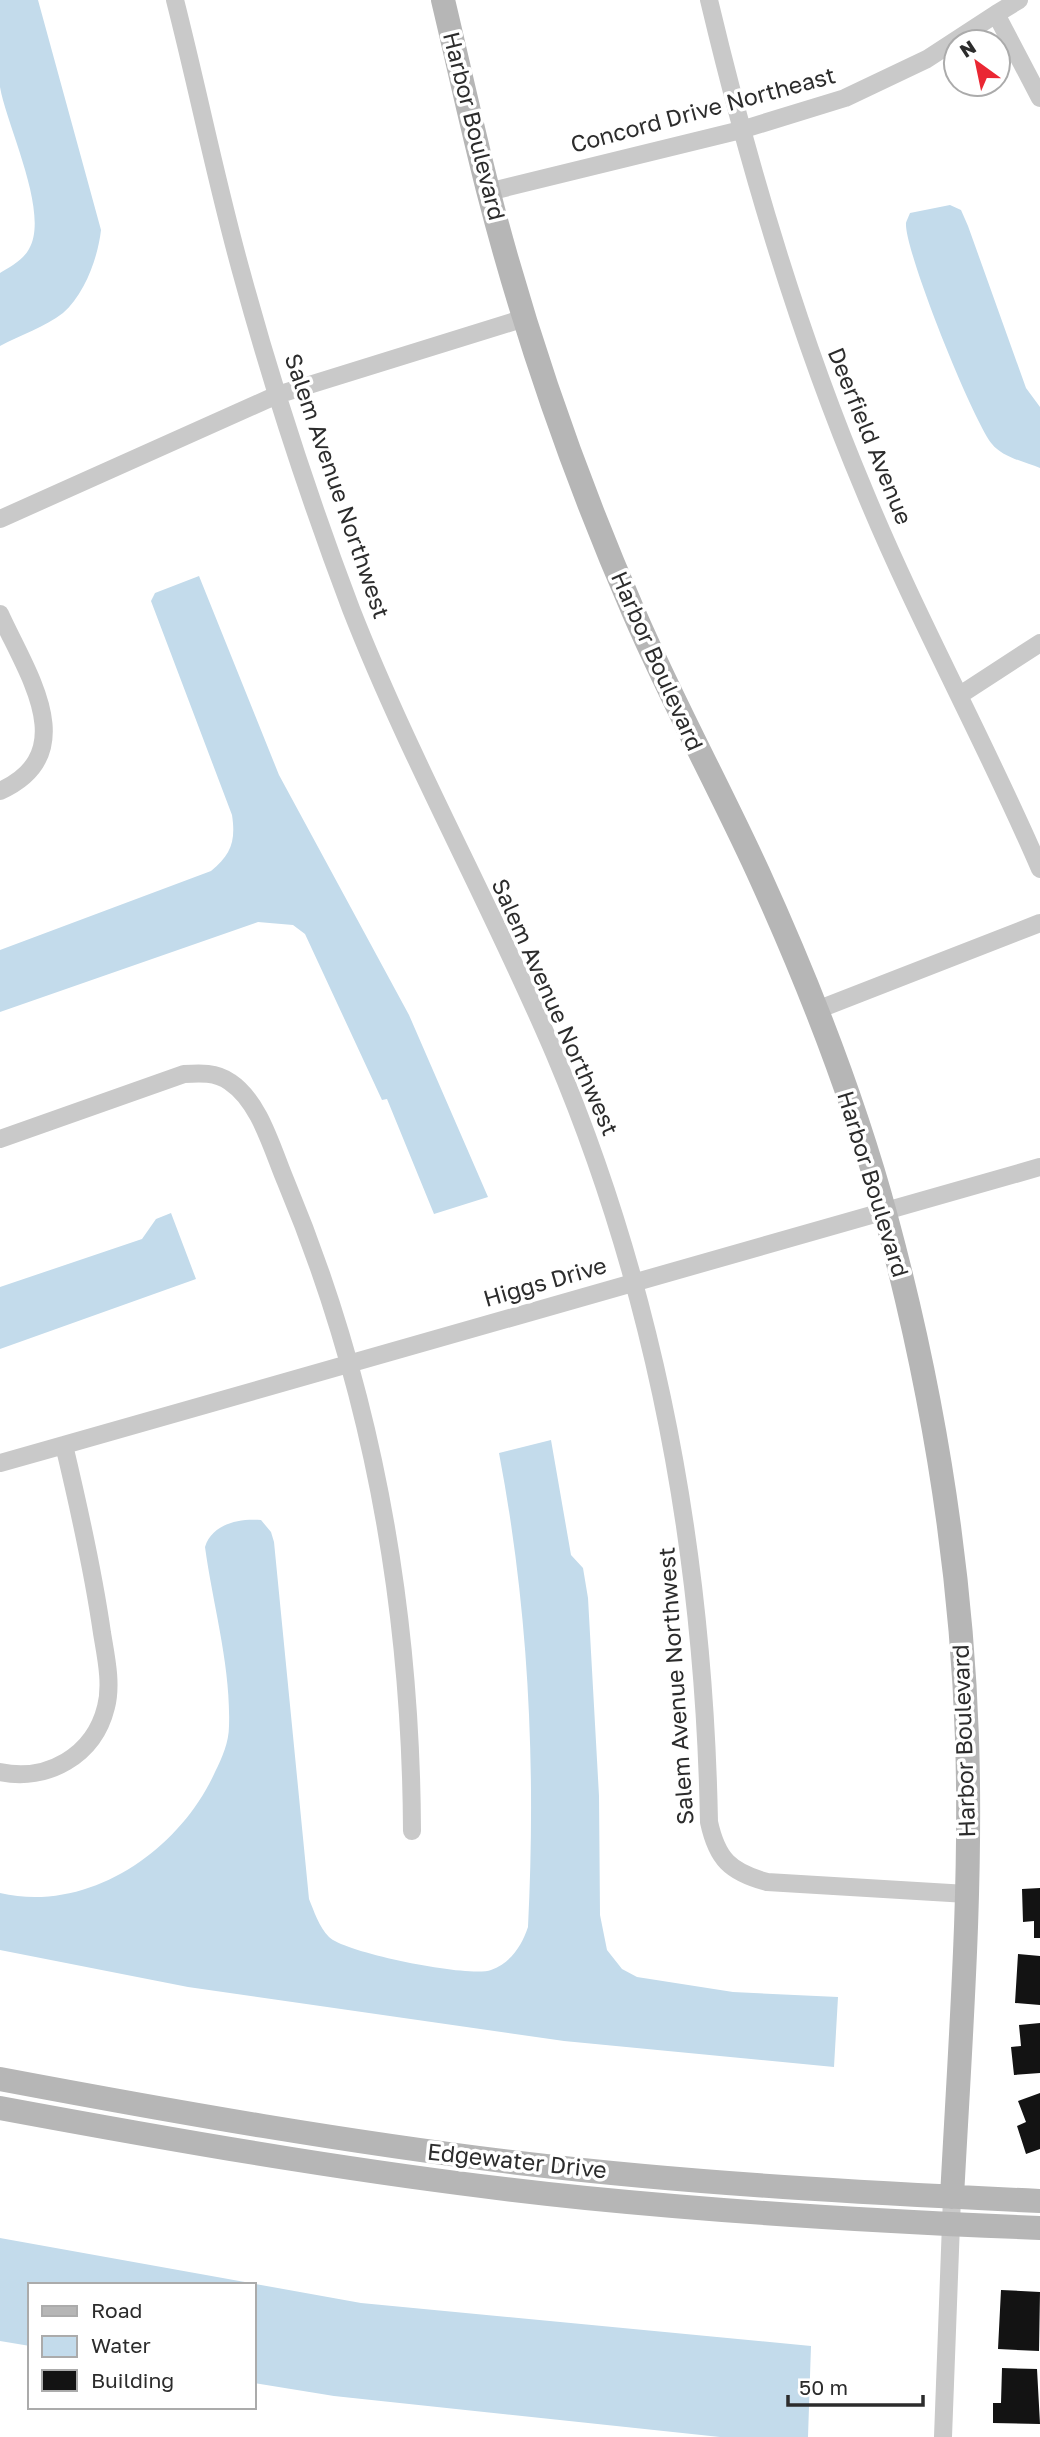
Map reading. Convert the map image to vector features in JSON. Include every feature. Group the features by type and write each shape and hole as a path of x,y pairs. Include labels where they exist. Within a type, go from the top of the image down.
{"street":[{"name":"Salem Avenue Northwest","path":"175,0 241,271 277,395 347,598 395,715 556,1057 593,1152 635,1282 674,1447 691,1548 702,1649 709,1822 714,1845 726,1863 745,1876 767,1882 967,1894"},
{"name":"Harbor Boulevard","path":"443,0 488,192 524,318 557,418 634,613 756,868 817,1010 885,1211 928,1394 957,1585 967,1740 967,1894 943,2437"},
{"name":"Deerfield Avenue","path":"709,0 767,222 828,403 897,566 1040,869"},
{"name":"Concord Drive Northeast","path":"488,192 741,130 824,106 887,80 1018,0"},
{"path":"996,15 1040,98"},
{"path":"0,520 277,395 524,318"},
{"path":"0,614 43,710 46,733 41,755 28,774 0,791"},
{"path":"960,695 1040,643"},
{"path":"817,1010 1040,923"},
{"path":"0,1139 184,1074 206,1073 228,1080 245,1095 299,1214 349,1363 373,1459 400,1618 408,1705 412,1831"},
{"name":"Higgs Drive","path":"0,1463 1040,1167"},
{"path":"0,1772 27,1775 49,1771 69,1761 86,1746 99,1727 107,1706 108,1674 95,1585 64,1445"},
{"name":"Edgewater Drive","path":"0,2079 313,2136 530,2164 777,2186 1040,2201"},
{"name":"Edgewater Drive","path":"0,2108 141,2136 317,2164 557,2195 951,2225 1040,2228"}],"water":[{"path":"0,0 38,0 101,230 89,274 71,305 48,323 0,346 0,273 20,260 29,249 34,233 34,214 25,169 0,87"},
{"path":"950,205 961,210 1026,388 1040,407 1040,468 1014,459 992,444 970,404 927,299 908,239 906,223 910,213"},
{"path":"199,576 279,775 409,1015 488,1197 434,1214 387,1099 382,1100 305,934 293,925 258,922 0,1012 0,950 211,871 230,847 232,815 151,601 155,593"},
{"path":"171,1213 196,1279 0,1349 0,1287 142,1239 156,1219"},
{"path":"551,1440 571,1555 583,1568 588,1598 599,1796 600,1915 607,1950 622,1969 637,1977 733,1992 838,1997 834,2067 564,2041 188,1987 0,1950 0,1893 33,1897 66,1894 98,1885 128,1870 155,1850 179,1827 199,1800 223,1756 229,1726 227,1681 205,1547 214,1533 227,1524 261,1520 271,1532 274,1542 309,1899 322,1929 340,1943 408,1963 479,1972 498,1967 510,1958 519,1947 528,1927 530,1748 528,1689 517,1571 499,1453"},
{"path":"0,2238 250,2283 28,2283 28,2346 0,2341"},
{"path":"256,2284 361,2303 811,2346 808,2437 720,2437 334,2396 256,2383"}],"building":[{"path":"1040,1888 1040,1938 1034,1938 1034,1921 1023,1922 1022,1889"},
{"path":"1018,1954 1040,1956 1040,2005 1015,2003"},
{"path":"1040,2023 1040,2073 1014,2075 1011,2047 1021,2046 1019,2025"},
{"path":"1040,2093 1040,2149 1026,2154 1017,2126 1026,2122 1018,2101"},
{"path":"1001,2290 1040,2292 1039,2351 998,2349"},
{"path":"1002,2368 1037,2369 1040,2424 993,2423 993,2403 1001,2403"}]}
